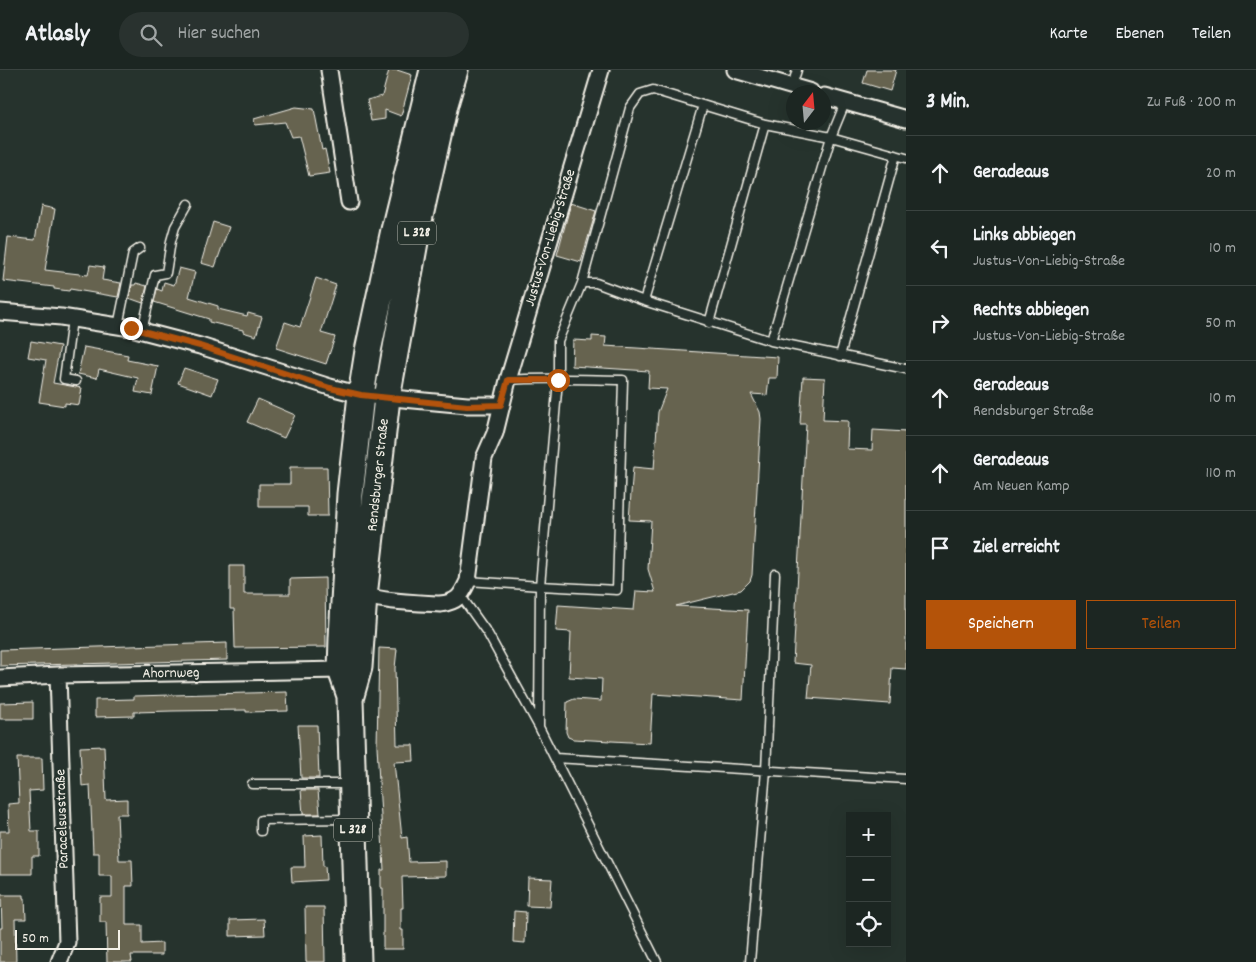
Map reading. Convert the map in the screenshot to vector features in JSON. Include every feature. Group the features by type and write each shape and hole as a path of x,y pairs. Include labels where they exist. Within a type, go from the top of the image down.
{"main road":[{"name":"L 328","path":"361,395 368,351 394,230 433,70"},
{"name":"L 328","path":"387,398 418,225 445,104 455,70"},
{"name":"Rendsburger Straße","path":"358,962 350,699 342,670 342,620 350,494 361,395"},
{"name":"Rendsburger Straße","path":"350,699 359,667 364,596 387,398"}],"street":[{"path":"329,70 349,202"},
{"name":"Justus-Von-Liebig-Straße","path":"461,596 468,581 484,458 495,433 508,380 601,70"},
{"path":"735,70 788,85"},
{"path":"831,98 906,119"},
{"path":"0,312 72,319 142,331 200,346 330,388 361,395"},
{"name":"Rendsburger Straße","path":"361,395 387,398"},
{"path":"387,398 467,406 501,405"},
{"name":"Rendsburger Straße","path":"346,562 356,590 364,596"},
{"path":"342,620 352,605 364,596 440,604 449,603 461,596"},
{"name":"Ahornweg","path":"0,678 58,675 342,670"},
{"name":"Paracelsusstraße","path":"58,675 66,942 59,962"}],"lane":[{"path":"792,85 797,70"},
{"path":"540,727 540,586 558,380 558,341 582,283 630,108 640,94 653,90 765,124 831,137 906,158"},
{"path":"772,341 831,137 845,103"},
{"path":"644,302 703,105"},
{"path":"709,322 765,124"},
{"path":"840,356 896,155"},
{"path":"142,331 155,275 166,273 170,241 175,227 188,204"},
{"path":"118,326 133,253 140,248"},
{"path":"582,283 596,283 644,302 772,341 906,368"},
{"path":"72,319 64,379 76,381"},
{"path":"468,581 617,590 623,380 508,380"},
{"path":"750,962 766,770 775,574"},
{"path":"461,596 488,634 540,727 657,962"},
{"path":"555,758 906,779"},
{"path":"252,784 352,784"},
{"path":"261,832 261,820 353,819"}],"building":[{"path":"389,70 397,70 412,75 401,116 385,110 385,119 371,121 367,100 382,96"},
{"path":"867,70 896,70 890,91 863,83"},
{"path":"296,107 314,109 322,150 325,149 330,173 309,176 299,136 291,137 285,122 255,125 254,119"},
{"path":"571,203 596,211 581,262 557,255"},
{"path":"41,206 55,209 45,270 88,275 90,265 104,267 102,280 121,283 118,297 3,281 8,237 35,240"},
{"path":"213,222 229,227 215,267 201,263"},
{"path":"179,268 195,272 189,297 218,306 218,309 247,316 248,313 262,317 256,336 243,332 243,330 209,322 209,319 154,302 157,289 162,291 164,282 174,285"},
{"path":"316,278 336,285 321,333 335,337 326,364 276,348 285,322 300,327"},
{"path":"136,283 147,286 143,303 129,298 132,285"},
{"path":"592,336 606,337 605,346 778,357 777,378 769,378 767,395 751,394 760,412 761,419 752,575 750,581 741,590 676,606 748,610 743,700 653,694 650,743 573,739 568,737 566,732 567,702 574,699 601,701 602,679 569,677 571,632 556,631 558,605 634,610 636,591 655,592 648,569 651,521 629,520 633,467 654,469 658,412 667,389 648,388 649,371 572,366 573,340 592,341"},
{"path":"31,341 60,346 53,383 82,388 79,405 65,403 65,406 39,402 46,360 28,357"},
{"path":"84,347 128,355 127,360 158,366 152,395 135,392 138,378 99,369 97,378 78,374"},
{"path":"184,368 218,379 212,395 178,383"},
{"path":"803,377 825,378 823,420 848,421 847,449 872,450 873,430 906,432 906,669 892,668 890,704 808,698 811,665 793,663 806,424 800,424"},
{"path":"258,399 295,415 284,438 247,422"},
{"path":"290,467 327,467 328,516 308,516 308,507 259,507 259,484 290,484"},
{"path":"230,566 244,566 244,594 290,594 290,579 325,578 326,647 235,648 234,609 230,609"},
{"path":"227,643 227,660 0,666 0,650"},
{"path":"379,648 397,649 395,668 397,745 413,745 414,761 394,762 402,838 407,837 409,862 446,861 446,876 402,877 403,908 401,908 401,930 403,930 403,949 383,949 383,888 381,888 381,870 384,870 377,746"},
{"path":"287,692 288,711 134,712 134,716 95,717 95,700 134,699 134,696"},
{"path":"33,702 33,719 0,719 0,703"},
{"path":"298,725 317,725 319,778 301,778"},
{"path":"104,746 106,800 127,799 127,814 117,814 119,860 132,860 133,886 126,886 126,925 142,925 142,944 162,943 162,955 131,955 132,962 107,962 106,922 100,922 100,897 112,897 112,876 99,876 99,853 93,853 90,785 82,786 80,747"},
{"path":"17,758 42,758 43,790 29,791 31,831 39,831 39,856 32,856 32,874 0,874 0,831 9,831 8,804 19,803"},
{"path":"301,790 318,790 320,814 303,814"},
{"path":"322,835 323,866 325,866 326,880 292,882 291,867 305,867 304,836"},
{"path":"528,878 552,879 550,907 527,906"},
{"path":"1,895 24,895 25,898 26,919 15,919 16,962 0,962"},
{"path":"305,907 324,907 325,962 306,962"},
{"path":"514,911 526,912 525,943 513,942"},
{"path":"264,919 265,935 230,936 230,920"}],"route":[{"path":"131,328 200,346 341,391 361,395 467,406 501,405 508,380 558,380"}]}
